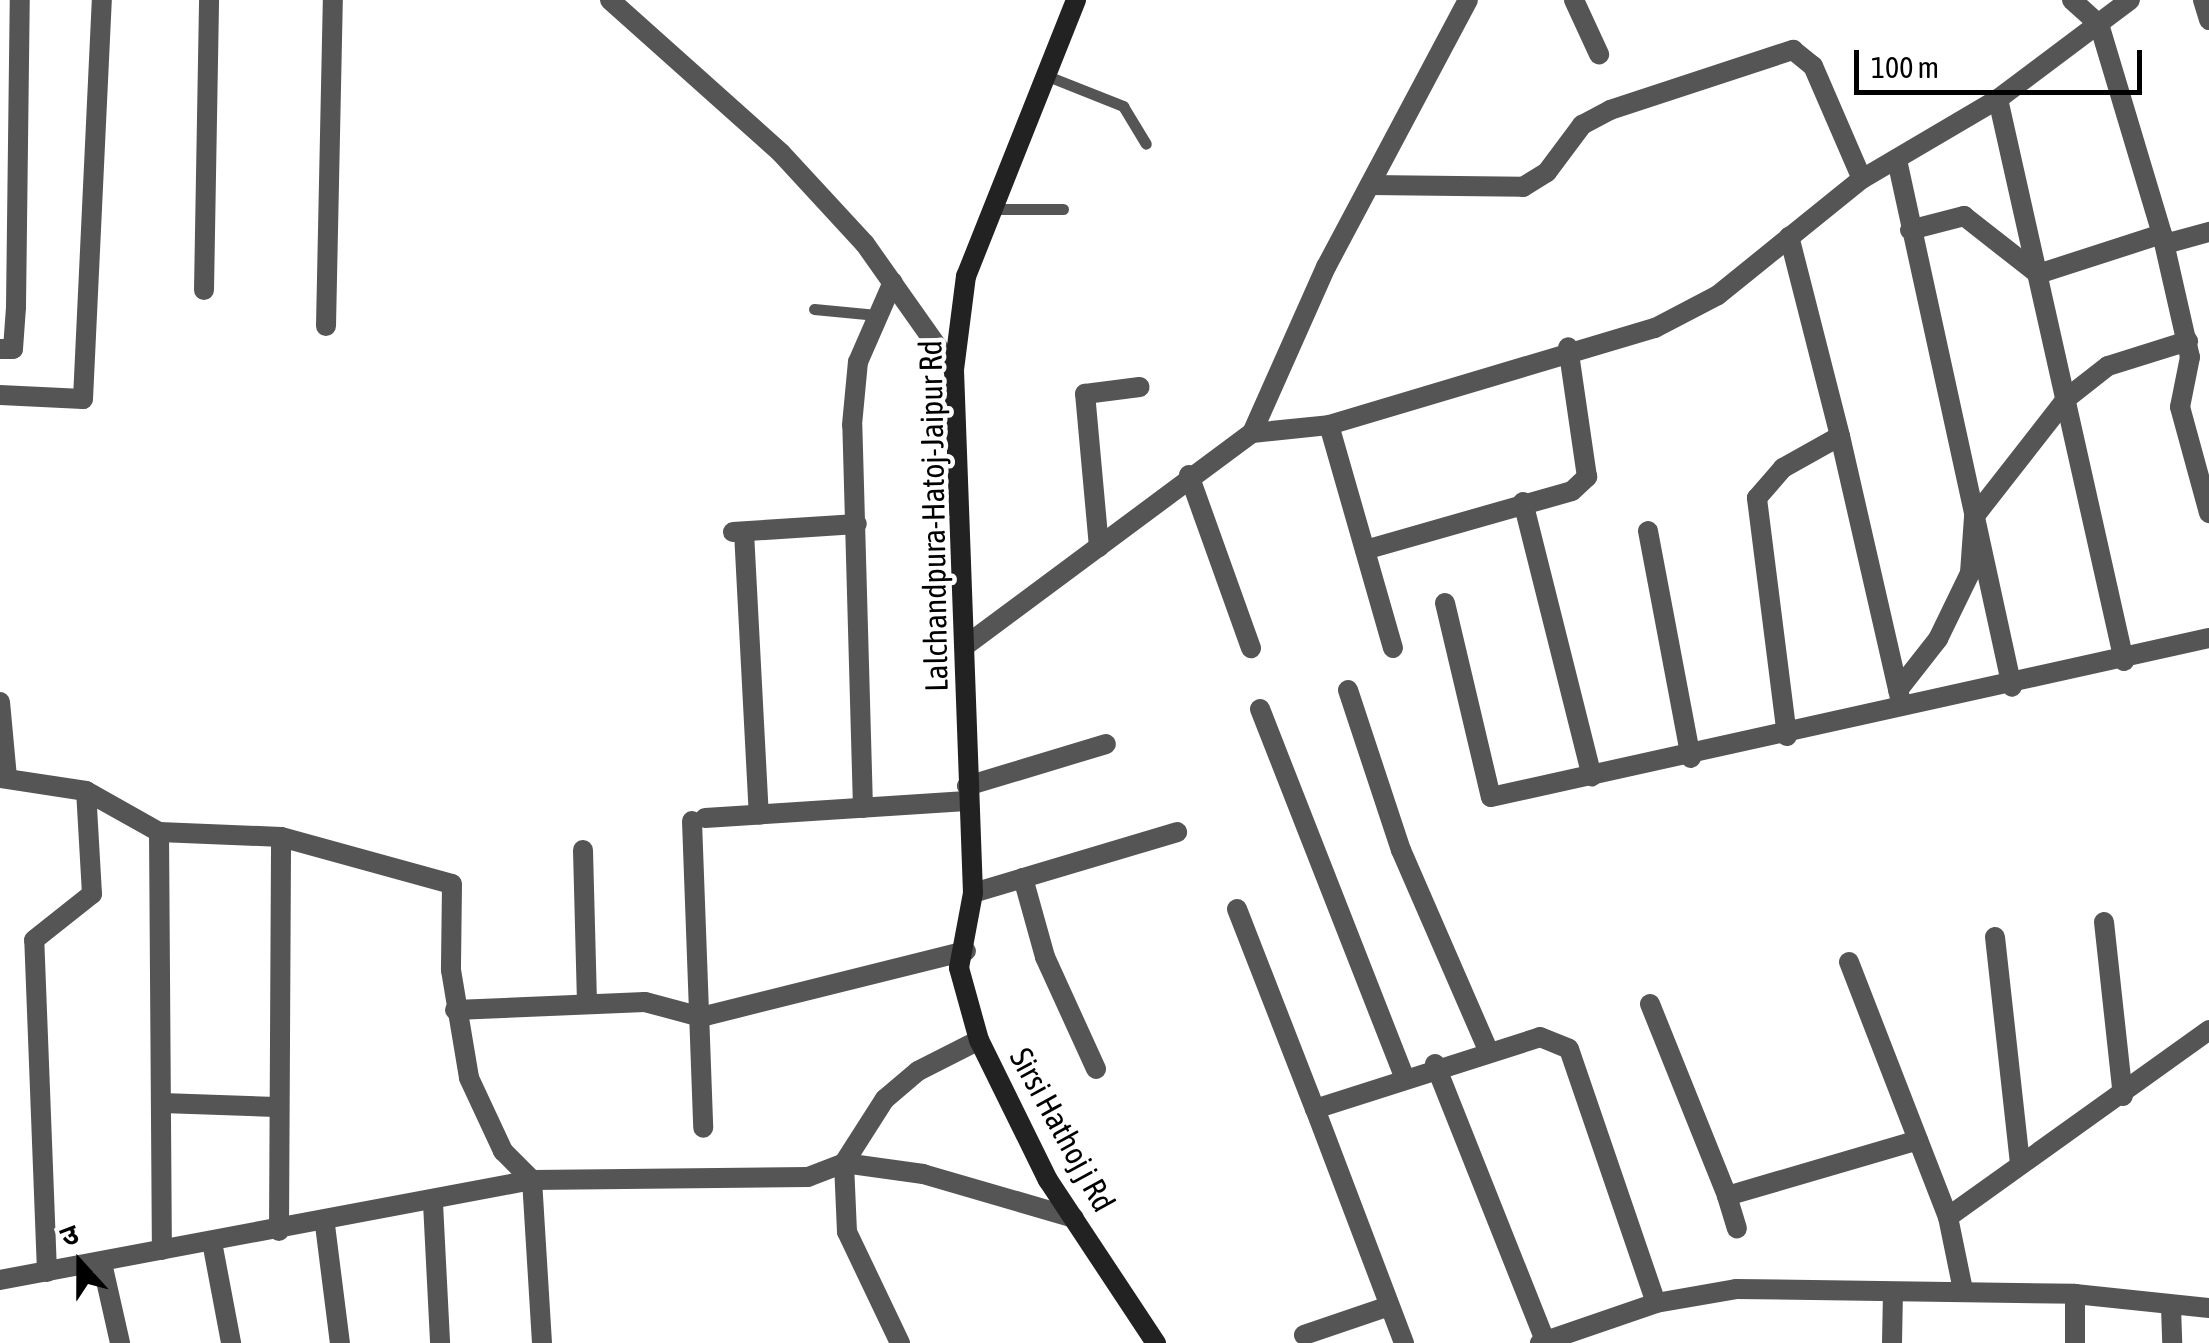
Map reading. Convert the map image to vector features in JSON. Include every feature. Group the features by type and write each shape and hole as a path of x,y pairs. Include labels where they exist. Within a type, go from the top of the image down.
{"street":[{"path":"0,349 13,349 16,307 20,0"},
{"path":"0,395 83,399 102,0"},
{"path":"204,290 209,0"},
{"path":"326,326 333,0"},
{"path":"610,0 781,152 893,282 954,370"},
{"name":"Lalchandpura-Hatoj-Jaipur Rd","path":"962,990 973,893 966,793 969,643 954,370 966,276 990,210 1050,76 1076,0"},
{"path":"1252,433 1370,185 1467,3 1444,0"},
{"path":"1574,0 1599,54"},
{"path":"2072,0 2100,24 2164,239 2188,341 2180,407 2209,513"},
{"path":"969,643 1189,475 1252,433 1329,425 1568,346 1655,328 1718,295 1862,179 1998,99 2130,0"},
{"path":"2203,0 2209,20"},
{"path":"1370,185 1523,187 1548,172 1582,125 1610,110 1793,50 1813,66 1862,179"},
{"path":"1998,99 2124,661"},
{"path":"1897,160 2012,687"},
{"path":"1910,230 1964,216 2038,274"},
{"path":"2038,274 2164,239 2209,232"},
{"path":"1788,236 1840,436 1900,698"},
{"path":"863,808 853,409 877,314 893,282"},
{"path":"1900,698 1938,639 1970,573 1974,517 2067,398 2108,366 2188,341"},
{"path":"1365,550 1523,502 1572,492 1588,477 1568,346"},
{"path":"1099,547 1085,394 1140,387"},
{"path":"1329,425 1393,648"},
{"path":"1787,736 1756,498 1783,468 1840,436"},
{"path":"1189,475 1250,648"},
{"path":"1523,502 1592,776"},
{"path":"760,815 738,532 856,524"},
{"path":"1648,531 1692,758"},
{"path":"1445,602 1485,792 1692,758 1787,736 1900,698 2012,687 2209,638"},
{"path":"1348,690 1401,850 1489,1052"},
{"path":"0,702 3,778 86,791 160,832 281,836 452,884 455,1010 482,1116 532,1180 542,1343"},
{"path":"1260,709 1403,1074"},
{"path":"703,1128 699,820 942,803 1106,744"},
{"path":"46,1272 34,940 92,894 86,791"},
{"path":"160,832 162,1250"},
{"path":"973,893 1177,832"},
{"path":"279,1232 276,1107 281,836"},
{"path":"583,850 587,1002"},
{"path":"1024,878 1046,957 1096,1069"},
{"path":"1237,909 1404,1343"},
{"path":"2104,922 2123,1096"},
{"path":"1994,937 2020,1166"},
{"path":"455,1010 645,1002 701,1017 966,951"},
{"path":"1849,962 1948,1217 1963,1290"},
{"name":"Sirsi Hathoj j Rd","path":"962,990 979,1040 1074,1218 1156,1343"},
{"path":"1650,1004 1727,1196 1736,1228"},
{"path":"1948,1217 2123,1096 2209,1030"},
{"path":"1315,1109 1403,1074 1540,1037 1568,1049 1656,1303"},
{"path":"900,1343 846,1232 844,1163 886,1099 979,1040"},
{"path":"1435,1064 1542,1342 1656,1303 1736,1290 2075,1294 2209,1308"},
{"path":"162,1103 276,1107"},
{"path":"1727,1196 1918,1140"},
{"path":"0,1280 325,1225 532,1180 808,1177 844,1163 923,1174 1074,1218"},
{"path":"433,1203 440,1343"},
{"path":"325,1225 340,1343"},
{"path":"212,1242 230,1343"},
{"path":"102,1263 120,1343"},
{"path":"1892,1343 1893,1292"},
{"path":"2074,1343 2075,1294"},
{"path":"1304,1335 1389,1306"},
{"path":"2172,1307 2172,1343"}],"lane":[{"path":"1050,76 1124,106 1146,144"},
{"path":"990,210 1063,209"},
{"path":"814,309 877,314"}]}
